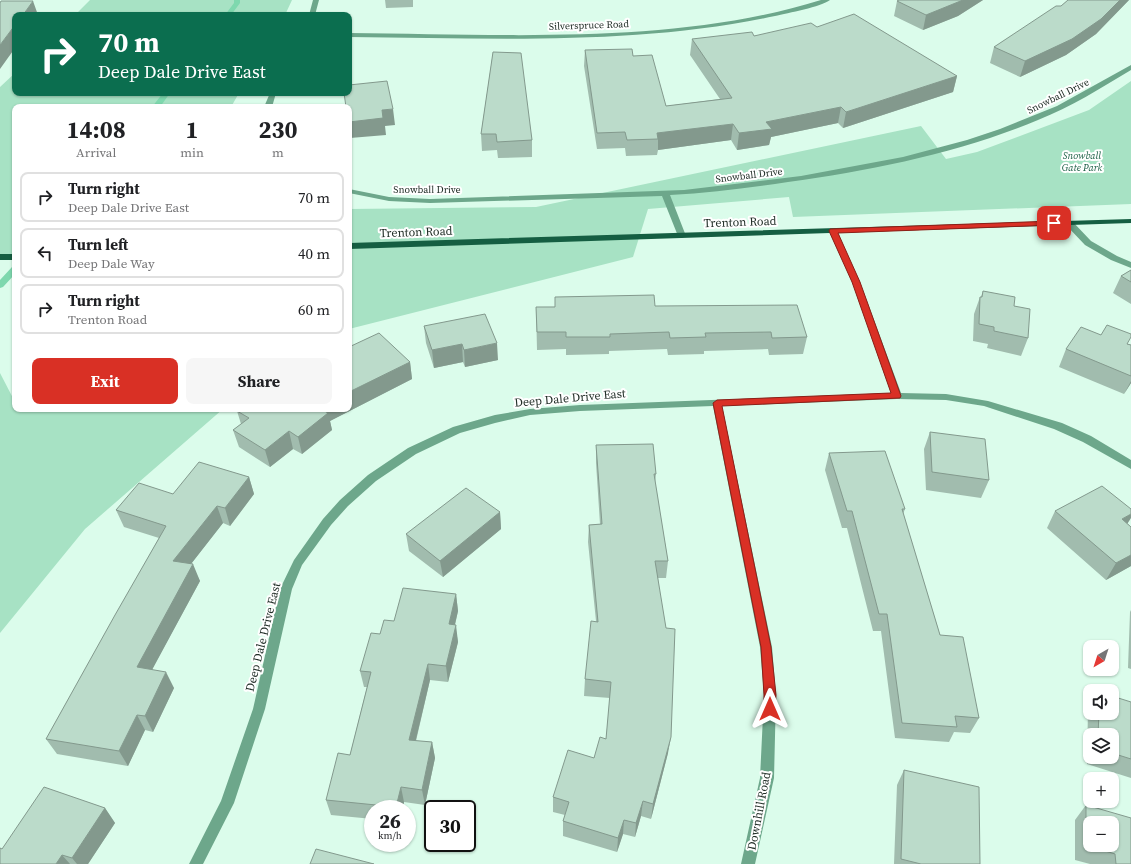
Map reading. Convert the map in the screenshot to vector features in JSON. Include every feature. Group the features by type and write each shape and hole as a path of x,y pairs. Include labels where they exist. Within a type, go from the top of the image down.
{"main road":[{"name":"Trenton Road","path":"352,246 1131,221"},
{"path":"0,257 12,257"}],"street":[{"path":"313,12 316,0"},
{"name":"Silverspruce Road","path":"352,35 580,36 658,32 730,23 766,16 827,0"},
{"name":"Snowball Drive","path":"352,192 389,199 430,201 665,192 724,188 806,178 939,151 1007,129 1037,118 1092,91 1131,67"},
{"path":"665,192 682,236"},
{"path":"1069,223 1088,243 1114,258 1131,265"},
{"path":"833,231 856,282 897,396"},
{"name":"Deep Dale Drive East","path":"196,864 227,803 232,789 259,709 286,589 298,563 327,522 344,503 372,478 412,451 457,430 495,418 530,412 580,408 897,396 946,397 985,403 1058,426 1087,439 1131,465"},
{"name":"Downhill Road","path":"717,403 766,647 770,695 767,778 748,864"}],"green space":[{"path":"90,0 292,0 286,12 78,12"},
{"path":"12,76 12,96 237,96 233,104 12,104 12,254 0,254 0,87"},
{"name":"Snowball Gate Park","path":"1131,81 1131,204 793,217 789,197 648,209 633,257 352,328 352,209 536,207 921,126 946,159 977,152 1089,110"},
{"path":"0,373 12,396 12,412 220,412 85,529 0,633"}],"building":[{"path":"963,0 926,15 897,1"},
{"path":"1068,0 1120,0 1101,19 1072,39 1025,61 994,47 1056,6 1061,6"},
{"path":"1,1 33,1 25,12 12,12 12,29 0,45"},
{"path":"854,14 957,76 846,112 841,107 766,122 772,129 739,133 733,124 657,133 658,139 627,140 625,132 597,133 585,50 632,49 633,56 652,55 666,106 732,98 692,39 752,32 754,36 811,23 817,27"},
{"path":"493,52 521,53 532,140 497,142 496,134 481,134"},
{"path":"387,81 393,109 382,110 383,118 352,122 352,104 346,104 344,96 352,96 352,85"},
{"path":"1131,270 1131,282 1121,276"},
{"path":"983,291 1015,297 1014,306 1030,309 1028,338 994,331 994,327 979,324 980,297 982,297"},
{"path":"654,295 655,306 797,305 807,337 772,338 771,332 705,333 706,337 670,338 669,332 610,334 610,337 566,337 566,332 537,332 536,307 555,307 555,297"},
{"path":"485,314 497,343 464,350 462,344 432,350 424,326"},
{"path":"1107,325 1131,334 1127,344 1131,345 1131,376 1066,349 1081,327 1101,335"},
{"path":"379,333 410,362 352,391 352,346"},
{"path":"239,412 328,413 298,437 289,431 265,450 233,430 249,418"},
{"path":"930,432 985,439 989,480 932,472"},
{"path":"653,444 656,474 654,474 668,561 655,561 666,628 675,629 671,737 653,804 643,801 636,823 624,820 618,838 563,821 569,802 553,797 568,750 594,758 600,737 606,739 611,682 585,679 591,621 598,622 589,525 602,524 596,445"},
{"path":"885,451 905,509 902,509 940,635 963,637 979,718 955,716 957,727 902,723 887,614 879,614 852,511 847,511 829,453"},
{"path":"199,462 249,477 225,508 217,506 173,561 193,564 137,667 166,672 145,716 137,715 119,751 46,739 166,526 116,510 139,483 173,494"},
{"path":"1102,486 1131,509 1131,514 1122,519 1131,527 1131,555 1116,563 1055,511"},
{"path":"466,488 500,512 440,561 406,534"},
{"path":"403,588 456,594 449,624 456,625 446,666 428,664 409,740 432,742 422,790 401,787 398,800 364,800 364,804 326,800 338,753 350,755 371,672 360,671 371,633 380,634 384,620 394,621"},
{"path":"1119,698 1131,702 1131,759 1119,755 1119,728 1098,728 1099,720 1119,720"},
{"path":"904,770 979,787 980,864 921,864 901,859"},
{"path":"44,787 105,808 72,858 62,855 56,864 0,864 0,848 2,849"},
{"path":"1086,808 1096,808 1131,818 1131,864 1116,864 1115,854 1109,852 1119,852 1119,816 1086,816"},
{"path":"316,849 374,864 310,864"}],"waterway":[{"path":"230,12 237,3 237,0"},
{"path":"158,104 165,96"},
{"path":"0,285 12,272"}],"route":[{"path":"770,709 766,647 717,403 897,396 856,282 833,231 1054,223"}]}
